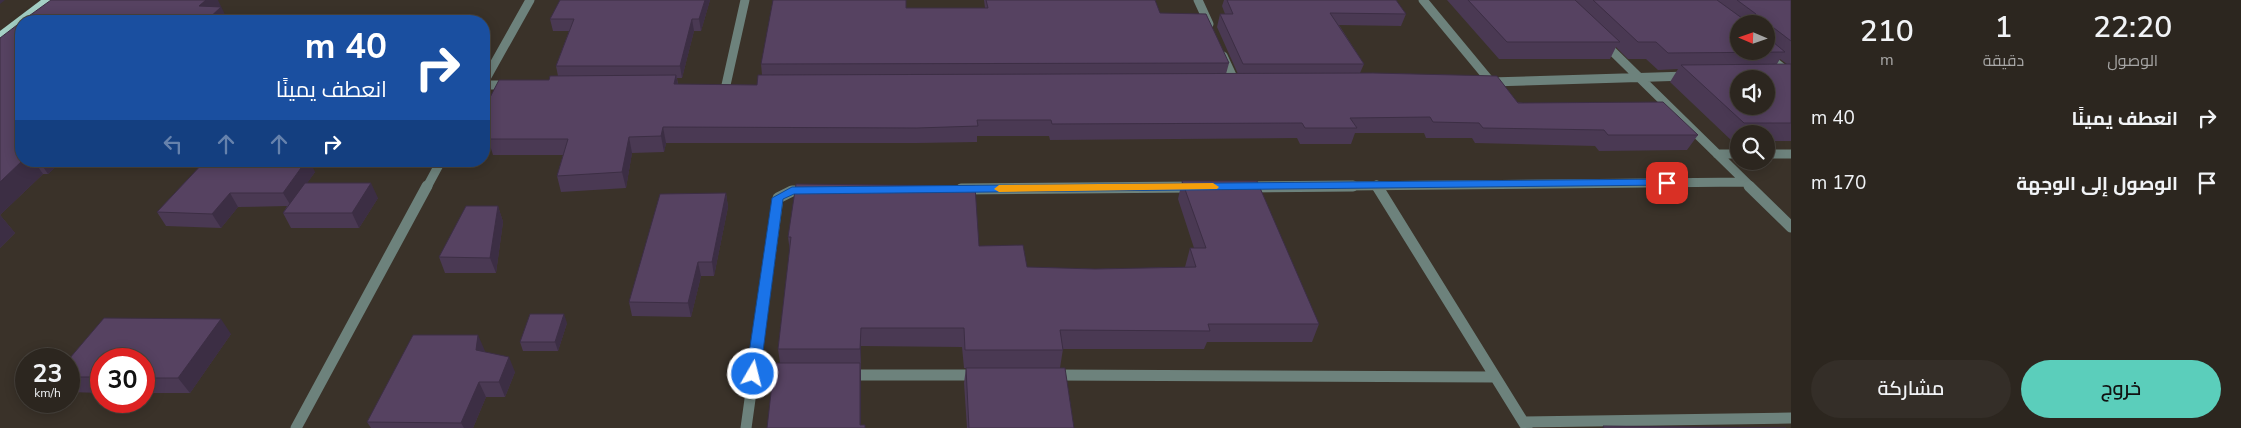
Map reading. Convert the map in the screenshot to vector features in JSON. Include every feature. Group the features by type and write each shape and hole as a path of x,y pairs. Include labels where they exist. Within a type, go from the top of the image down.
{"main road":[{"path":"27,15 47,0"},
{"path":"0,36 15,25"}],"street":[{"path":"490,73 530,0"},
{"path":"726,85 745,0"},
{"path":"1198,0 1213,33"},
{"path":"1423,0 1491,82"},
{"path":"1599,38 1791,227"},
{"path":"1220,49 1235,82"},
{"path":"1772,60 1791,75"},
{"path":"1775,75 1791,75"},
{"path":"1482,82 1639,76 1696,76"},
{"path":"1225,82 1245,82"},
{"path":"490,84 522,85"},
{"path":"716,85 736,85"},
{"path":"1717,154 1730,154"},
{"path":"1775,154 1791,154"},
{"path":"296,428 438,167"},
{"path":"1237,187 1745,182"},
{"path":"1376,185 1525,425 1791,418"},
{"path":"950,190 1207,187"},
{"path":"746,428 778,198 792,191 822,191"},
{"path":"753,374 803,375"},
{"path":"832,375 991,375"},
{"path":"1040,375 1495,377"}],"building":[{"path":"51,0 206,0 199,6 221,7 212,15 30,15"},
{"path":"560,0 705,0 699,19 692,19 680,66 556,66 574,19 550,19"},
{"path":"773,0 906,0 906,8 988,8 986,0 1155,0 1160,13 1206,14 1229,63 761,64"},
{"path":"1227,0 1396,0 1406,14 1330,13 1364,64 1243,64 1220,14 1233,14"},
{"path":"1468,0 1575,0 1620,42 1507,42"},
{"path":"1593,0 1717,0 1738,15 1730,15 1730,52 1668,53 1656,42 1638,42"},
{"path":"1737,0 1791,0 1791,41 1775,29 1775,15 1756,15"},
{"path":"15,27 16,167 0,182 0,38"},
{"path":"1775,44 1785,52 1775,52"},
{"path":"1791,64 1791,123 1744,123 1735,115 1775,115 1775,70 1730,70 1730,110 1681,65"},
{"path":"1373,73 1497,76 1518,103 1663,102 1698,135 1608,135 1604,130 1483,128 1479,123 1433,122 1430,117 1350,118 1357,128 1305,128 1302,123 1052,124 1051,120 977,120 978,126 917,128 663,127 661,136 629,137 622,172 557,176 568,139 490,139 490,97 499,80 549,80 550,76 676,75 674,84 757,85 758,75"},
{"path":"199,167 302,167 283,193 230,193 212,214 157,212"},
{"path":"1182,181 1257,181 1319,324 1208,324 1210,331 1060,330 1063,350 965,350 964,328 861,328 860,349 778,349 791,237 788,237 796,184 975,186 979,246 1023,245 1027,267 1095,269 1196,267 1190,248 1206,248"},
{"path":"305,183 371,183 352,213 283,213"},
{"path":"726,193 712,262 698,262 688,303 629,302 660,194"},
{"path":"466,206 498,206 490,258 439,257"},
{"path":"530,314 564,314 555,342 520,342"},
{"path":"104,318 221,319 178,378 155,378 155,348 90,348 90,377 80,377 80,348 78,348"},
{"path":"413,335 478,335 476,350 509,357 499,382 479,382 461,423 367,422"},
{"path":"776,363 860,363 860,425 865,425 865,428 767,428"},
{"path":"966,368 1065,368 1074,428 969,428"},
{"path":"1603,426 1785,428 1604,428"}],"slow traffic":[{"path":"999,189 1213,187"}],"route":[{"path":"753,374 778,198 782,194 792,191 1667,183"}]}
